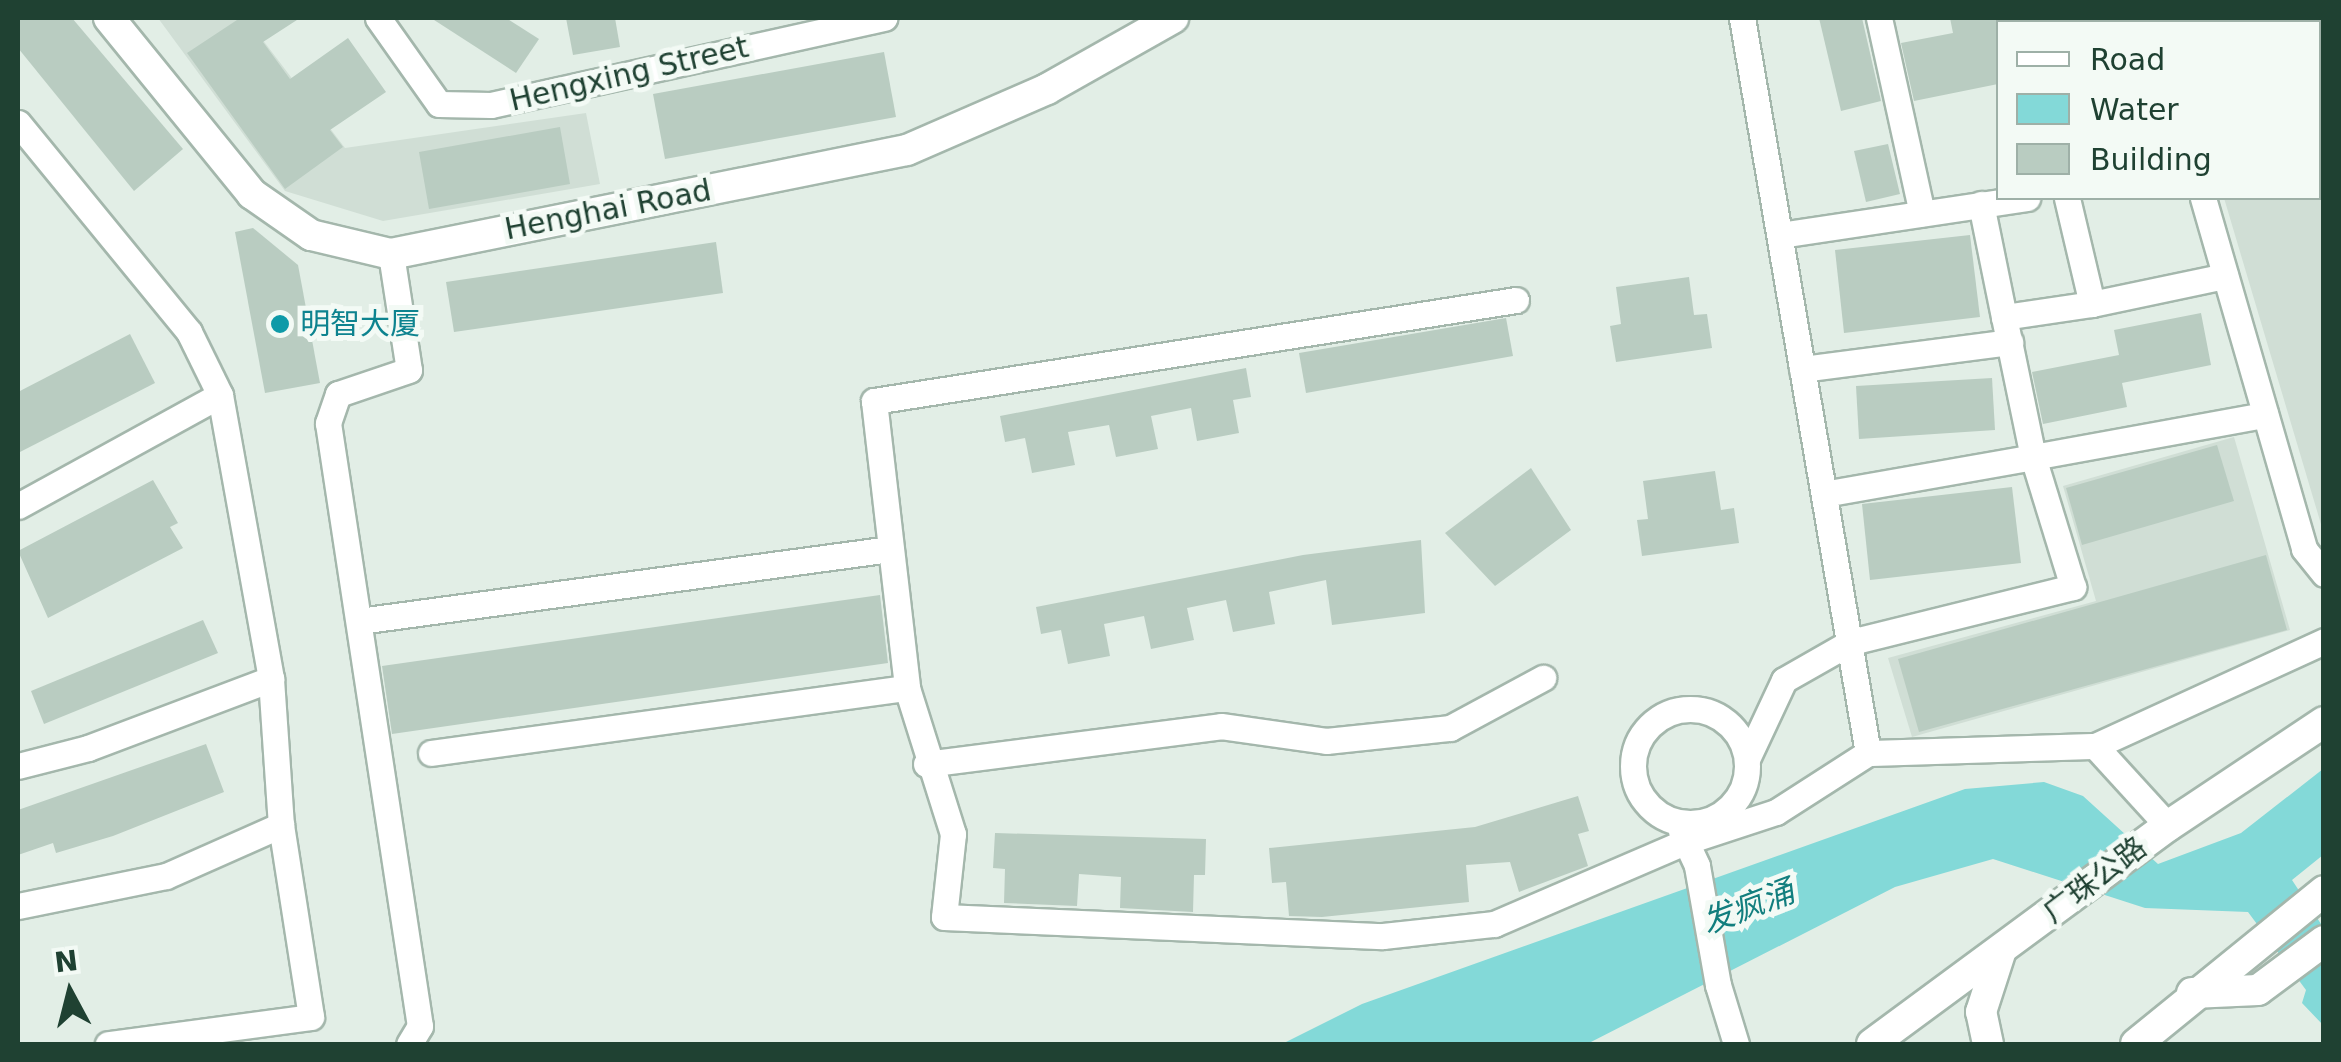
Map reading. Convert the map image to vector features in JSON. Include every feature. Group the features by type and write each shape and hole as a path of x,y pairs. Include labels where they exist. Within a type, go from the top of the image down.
{"street":[{"name":"Henghai Road","path":"109,18 252,194 311,235 391,254 907,150 1047,89 1173,18"},
{"name":"Hengxing Street","path":"378,18 439,104 491,105 884,18"},
{"path":"1742,18 1868,753"},
{"path":"1879,18 1922,213"},
{"path":"18,123 189,332 220,396 271,679 281,825 311,1017 108,1044"},
{"path":"1780,235 2012,200"},
{"path":"2067,200 2092,304"},
{"path":"2203,200 2265,415 2324,574"},
{"path":"1747,759 1784,680 1851,642 2073,587 2033,457 1981,204"},
{"path":"391,254 409,370 338,394 328,423 420,1026 409,1044"},
{"path":"1802,369 2007,330 2092,304 2225,276"},
{"path":"1516,300 874,401 907,688 926,764 952,834 944,916 1402,934 1494,924 1681,832 1708,820 1725,811 1746,778 1747,759 1742,740 1716,715 1681,710 1649,726 1634,758 1634,776 1652,809 1681,832 1697,866 1718,985 1736,1044"},
{"path":"18,506 220,396"},
{"path":"1824,494 2265,415"},
{"path":"359,621 890,549"},
{"path":"1681,832 1776,812 1868,753 2094,746 2324,641"},
{"path":"926,764 1221,726 1326,742 1450,728 1543,678"},
{"path":"18,766 88,748 271,679"},
{"path":"431,753 907,688"},
{"name":"广珠公路","path":"1872,1044 2168,826 2324,722"},
{"path":"2094,746 2168,826"},
{"path":"18,906 166,876 281,825"},
{"path":"2136,1044 2192,994 2323,891"},
{"path":"2192,994 2258,990 2324,941"},
{"path":"1988,1044 1981,1012 2001,950"}],"shaded area":[{"path":"158,18 246,18 345,148 586,113 600,184 383,221 285,191"},
{"path":"2171,18 2323,18 2323,531 2225,200 2321,200 2321,20"},
{"path":"2234,437 2290,630 1912,737 1888,658 2096,601 2063,486"}],"water":[{"name":"发疯涌","path":"2323,769 2323,855 2292,880 2323,927 2323,1025 2302,1003 2306,990 2248,912 2145,908 1993,859 1895,887 1587,1044 1282,1044 1362,1004 1965,789 2044,782 2083,796 2158,864 2241,833"}],"building":[{"path":"18,18 72,18 183,149 134,191 18,48"},
{"path":"240,18 300,18 263,42 290,79 348,38 386,92 330,130 343,147 285,189 187,53"},
{"path":"431,18 506,18 539,39 516,73"},
{"path":"566,18 615,18 620,47 573,55"},
{"path":"1819,18 1862,18 1881,101 1841,111"},
{"path":"1950,18 1998,18 1996,84 1914,101 1901,43 1953,33"},
{"path":"884,52 896,117 665,159 653,94"},
{"path":"560,127 570,184 429,209 419,152"},
{"path":"1888,144 1900,194 1866,202 1854,151"},
{"name":"明智大厦","path":"253,228 298,265 320,383 265,393 235,232"},
{"path":"1970,235 1980,317 1844,333 1835,250"},
{"path":"716,242 723,293 454,332 446,282"},
{"path":"1689,277 1694,315 1707,314 1712,348 1616,362 1610,326 1621,324 1616,287"},
{"path":"2201,313 2211,365 2122,383 2127,407 2043,424 2032,372 2119,355 2114,330"},
{"path":"1506,318 1513,356 1306,393 1299,353"},
{"path":"130,334 155,383 18,453 18,392"},
{"path":"1246,368 1251,397 1233,400 1239,433 1197,441 1191,408 1151,416 1158,449 1116,457 1109,425 1068,432 1075,465 1032,473 1025,438 1005,442 1000,416"},
{"path":"1992,378 1995,430 1859,439 1856,386"},
{"path":"2217,445 2234,501 2082,545 2066,488"},
{"path":"1531,468 1571,530 1495,586 1445,533"},
{"path":"1715,471 1721,510 1734,508 1739,543 1642,556 1637,520 1648,519 1643,481"},
{"path":"153,480 178,523 170,527 183,548 48,618 18,551"},
{"path":"2012,487 2021,563 1870,580 1862,504"},
{"path":"1421,540 1425,613 1332,625 1326,580 1269,592 1275,624 1233,632 1226,600 1187,608 1194,640 1151,649 1144,616 1104,624 1110,656 1068,664 1061,630 1041,634 1036,607 1303,555"},
{"path":"2266,555 2287,630 1919,732 1898,659"},
{"path":"880,595 888,663 392,734 382,666"},
{"path":"203,620 218,653 44,724 31,691"},
{"path":"206,744 224,792 113,836 56,853 53,843 18,855 18,810"},
{"path":"1578,796 1589,831 1578,834 1588,866 1519,892 1510,862 1466,865 1469,902 1322,917 1289,916 1286,882 1272,883 1269,848 1475,827"},
{"path":"995,833 1206,839 1205,875 1194,875 1193,912 1120,908 1121,877 1079,874 1077,906 1004,903 1005,869 993,868"}],"place":[{"name":"明智大厦","path":"280,324"}]}
